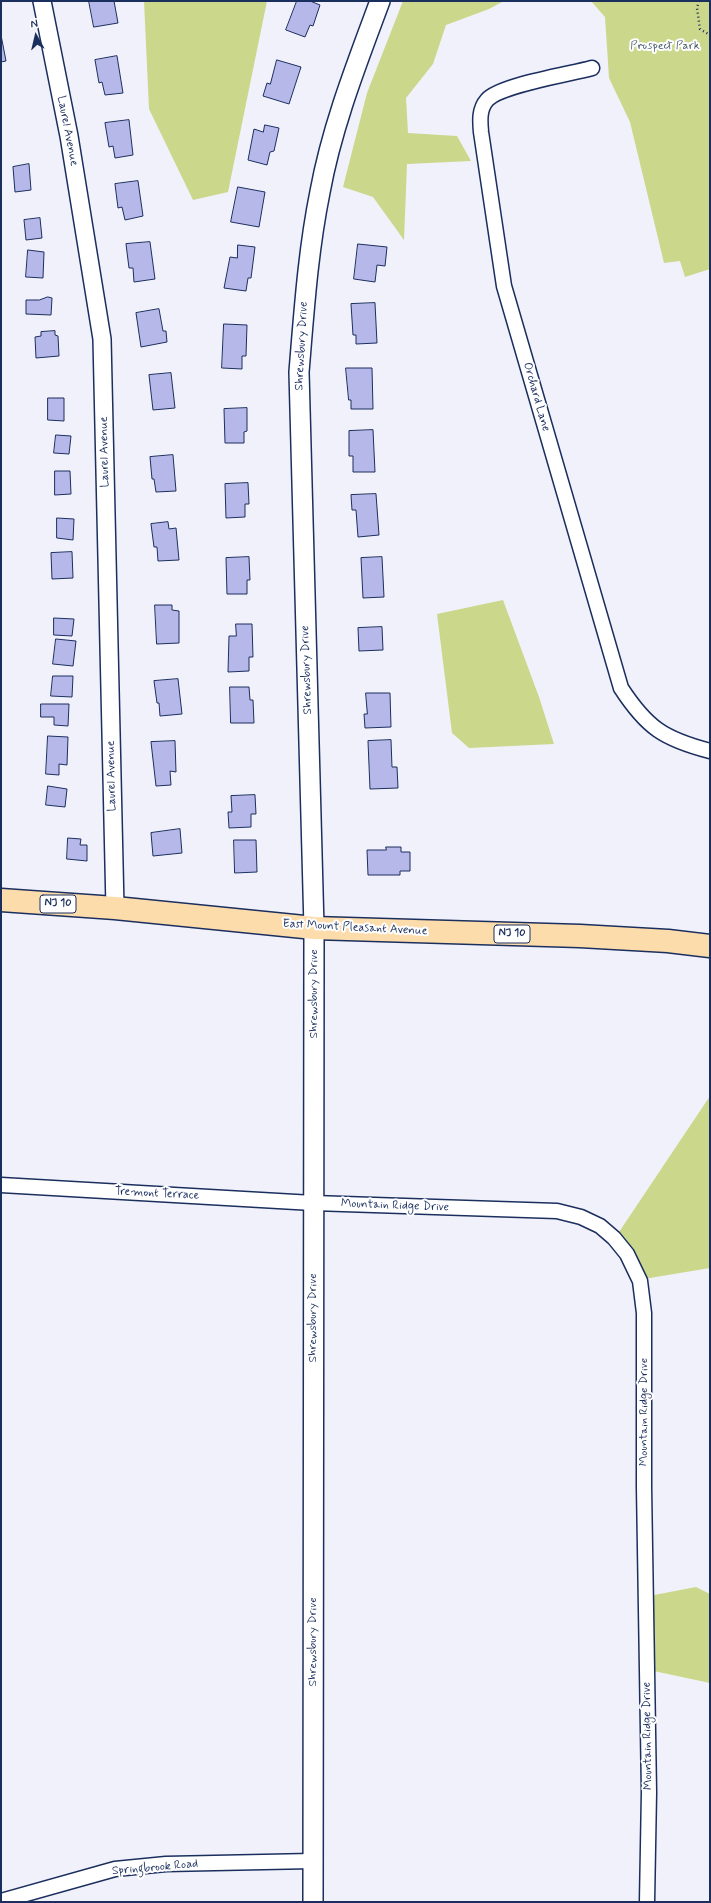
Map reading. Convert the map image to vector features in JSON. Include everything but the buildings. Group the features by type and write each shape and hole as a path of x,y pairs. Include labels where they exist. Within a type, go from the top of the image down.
{"main road":[{"name":"Shrewsbury Drive","path":"313,1902 314,928 299,372 304,301 320,192 342,105 380,1"},
{"name":"East Mount Pleasant Avenue","path":"1,900 115,908 314,928 580,936 710,946"}],"street":[{"name":"Laurel Avenue","path":"42,1 69,136 102,339 115,908"},
{"name":"Orchard Lane","path":"592,68 507,89 488,99 482,108 480,118 481,132 504,286 621,688 636,710 651,726 665,735 687,745 710,751"},
{"name":"Tremont Terrace","path":"1,1185 313,1203"},
{"name":"Mountain Ridge Drive","path":"313,1203 557,1211 581,1217 600,1226 614,1238 630,1261 640,1281 644,1313 644,1487 649,1792 647,1902"},
{"name":"Springbrook Road","path":"1,1901 115,1869 166,1864 312,1861"}],"path":[{"path":"700,1 698,8 700,29 710,35"}],"green space":[{"path":"144,1 267,1 228,192 193,200 149,109"},
{"path":"403,1 504,1 489,9 446,25 433,64 406,98 408,133 457,136 471,161 407,164 404,240 373,197 343,187 367,93"},
{"name":"Prospect Park","path":"591,1 710,1 710,269 685,277 680,261 664,263 630,122 609,78 605,17"},
{"path":"503,600 539,697 554,744 469,748 452,733 437,614"},
{"path":"710,1096 710,1268 644,1279 617,1235"},
{"path":"696,1587 710,1594 710,1683 649,1670 649,1596"}]}
